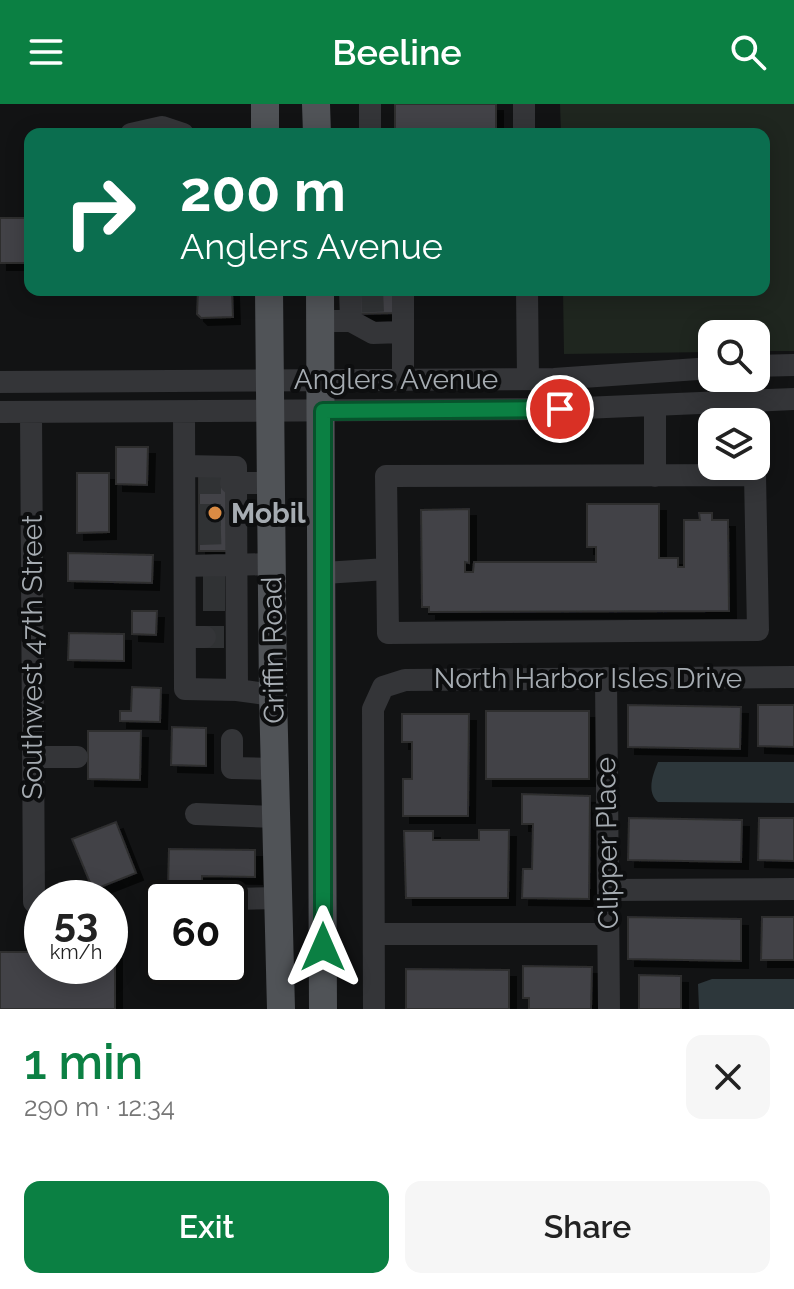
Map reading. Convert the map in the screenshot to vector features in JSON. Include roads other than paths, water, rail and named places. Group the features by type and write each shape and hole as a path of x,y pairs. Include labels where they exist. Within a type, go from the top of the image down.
{"main road":[{"path":"265,104 265,128"},
{"path":"316,104 317,128"},
{"name":"Griffin Road","path":"269,296 273,695 281,898 281,1009"},
{"name":"Griffin Road","path":"320,296 324,573 323,1009"},
{"path":"282,962 299,979 300,1009"}],"street":[{"path":"370,104 370,128"},
{"path":"524,104 524,128"},
{"path":"350,296 351,321"},
{"path":"403,296 403,380"},
{"path":"527,296 528,379"},
{"path":"321,321 373,323 403,332"},
{"path":"770,366 794,365"},
{"name":"Anglers Avenue","path":"0,382 271,378 322,381 528,379 698,369"},
{"name":"Anglers Avenue","path":"0,412 529,410 794,399"},
{"path":"655,405 655,476"},
{"name":"Southwest 47th Street","path":"31,412 34,880"},
{"path":"184,412 192,524 192,586 237,690"},
{"path":"189,477 236,467 232,586 214,637 185,689 237,690 273,695"},
{"path":"755,475 758,630 388,633 387,569 386,476 755,475"},
{"path":"234,483 272,483"},
{"path":"234,524 272,522"},
{"path":"192,586 232,586 272,564"},
{"path":"324,573 387,569"},
{"name":"North Harbor Isles Drive","path":"374,934 373,709 383,687 405,680 794,677"},
{"name":"Clipper Place","path":"606,678 609,1009"},
{"path":"232,740 232,768 275,769"},
{"path":"33,757 77,757"},
{"path":"196,814 277,817"},
{"path":"608,890 794,889"},
{"path":"248,899 281,898"},
{"path":"374,1009 374,934 608,934"}],"tunnel":[{"path":"372,296 373,313"},
{"path":"199,483 231,483"},
{"path":"199,515 231,515"},
{"path":"199,534 231,533"},
{"path":"203,583 227,583"},
{"path":"203,600 227,600"},
{"path":"205,637 224,637"}],"place":[{"name":"Mobil","path":"215,513"}]}
